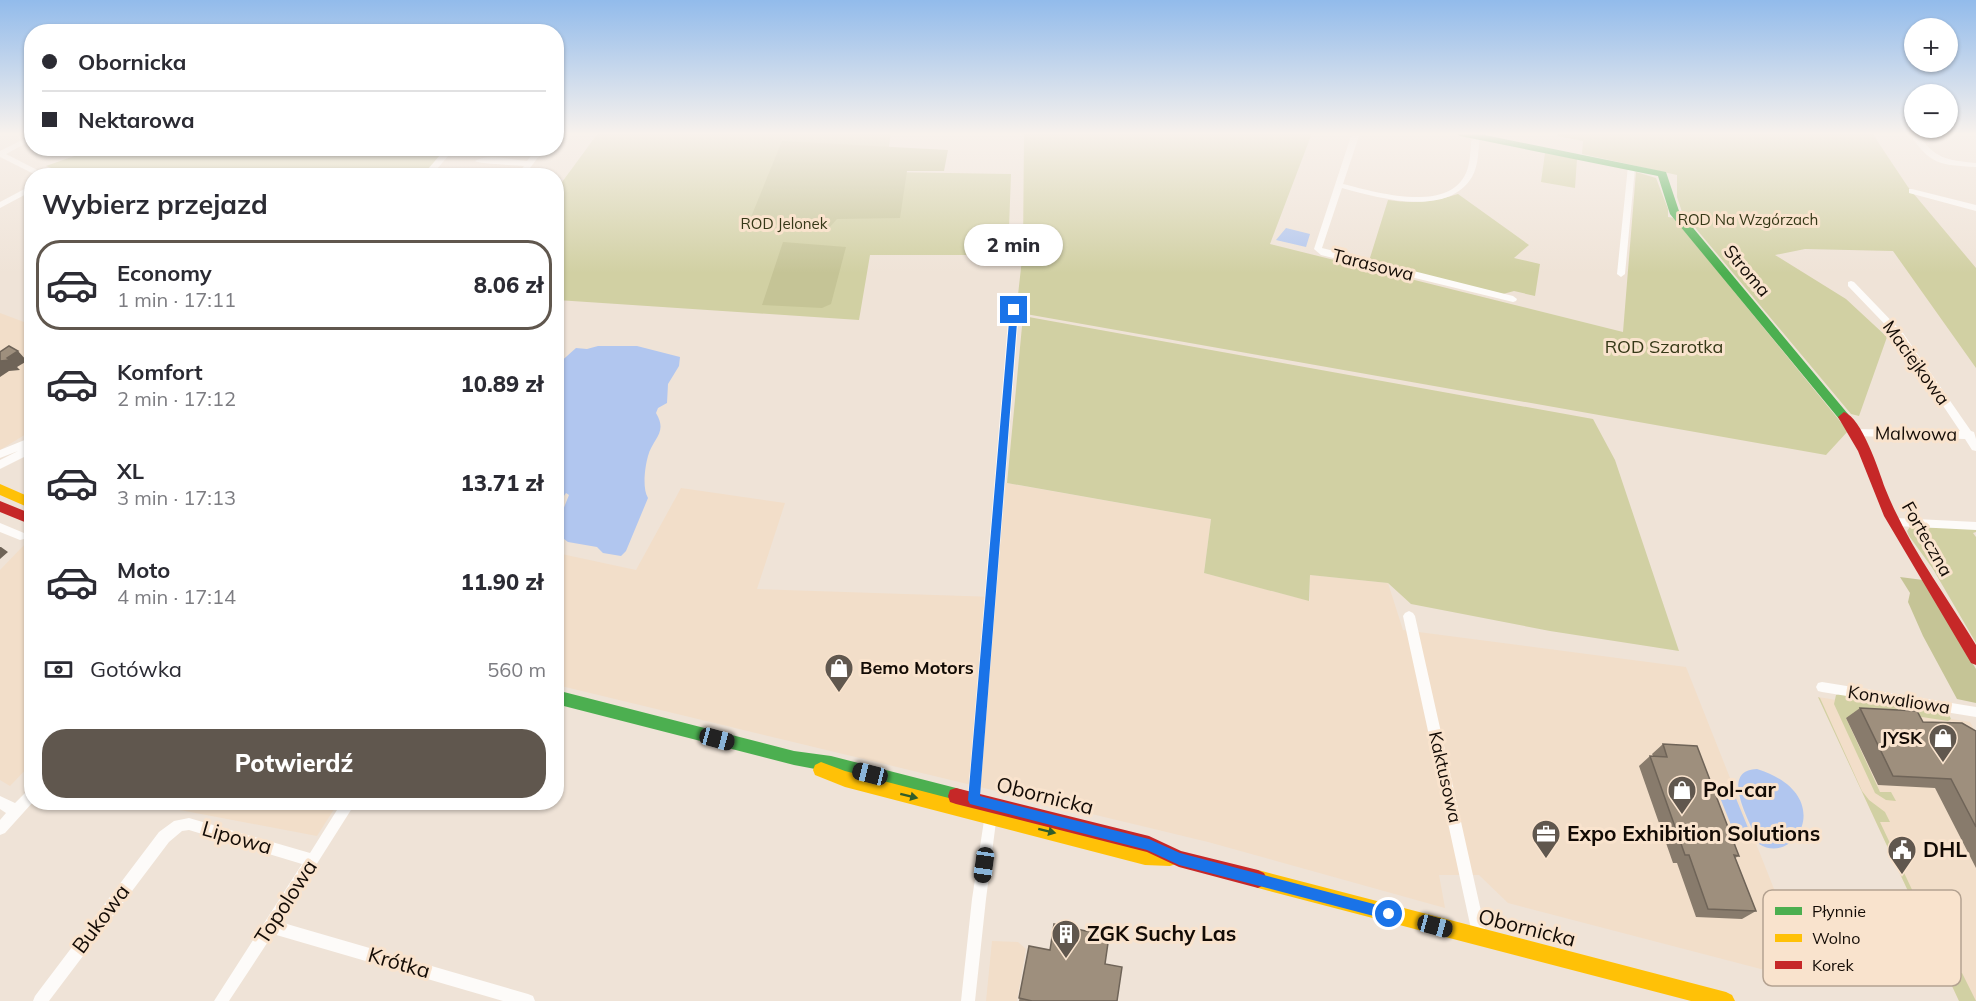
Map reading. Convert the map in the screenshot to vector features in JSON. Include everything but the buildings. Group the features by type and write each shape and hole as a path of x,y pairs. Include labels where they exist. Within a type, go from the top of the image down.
{"main road":[{"name":"Stroma","path":"1664,180 1674,212 1857,433"},
{"name":"Forteczna","path":"1857,433 1875,483 1976,658"},
{"path":"0,489 24,500"},
{"path":"0,506 24,516"},
{"name":"Obornicka","path":"564,699 794,759 831,764 992,811 1149,844 1179,859 1726,1001"}],"street":[{"name":"Tarasowa","path":"1340,180 1317,246 1321,252 1513,299"},
{"path":"1338,185 1405,199 1431,198 1446,195 1458,189 1466,180"},
{"path":"1621,274 1630,180"},
{"path":"1912,191 1976,208"},
{"path":"0,205 24,192"},
{"name":"Maciejkowa","path":"1851,284 1900,335 1972,435 1976,447"},
{"path":"973,806 1014,310"},
{"name":"Malwowa","path":"1857,433 1972,435"},
{"path":"1,462 24,446"},
{"path":"1,462 24,452"},
{"path":"1896,522 1976,526"},
{"path":"0,527 20,536"},
{"name":"Kaktusowa","path":"1409,616 1480,938"},
{"name":"Konwaliowa","path":"1822,687 1976,712"},
{"path":"0,802 16,811"},
{"path":"0,829 24,802"},
{"name":"Topolowa","path":"221,1001 345,810"},
{"path":"968,1001 979,899 992,811"},
{"name":"Lipowa","path":"164,837 179,825 189,824 312,860"},
{"name":"Bukowa","path":"39,1001 164,837"},
{"name":"Krótka","path":"270,926 528,1001"}],"shaded area":[{"path":"0,313 24,322 24,435 0,450"},
{"path":"1006,483 1211,519 1204,573 1310,601 1310,575 1388,583 1403,630 1686,667 1774,890 1763,890 1763,969 1508,903 1479,875 1439,875 1445,908 1208,842 564,687 564,555 636,570 681,488 785,503 757,589 995,597"},
{"path":"24,545 24,771 10,786 0,780 0,570"},
{"path":"1818,697 1970,722 1976,733 1976,1001 1959,1001 1952,986 1961,986 1961,890 1908,890"},
{"path":"180,810 334,810 317,836"},
{"path":"992,941 1018,942 1026,949 1017,1001 986,1001"}],"green space":[{"name":"ROD Jelonek","path":"564,180 1011,180 1008,255 870,255 859,320 564,300"},
{"path":"766,180 906,180 900,218 837,219 828,229 749,222"},
{"name":"ROD Na Wzgórzach","path":"1024,180 1294,180 1270,244 1623,332 1635,180 1657,180 1668,209 1668,217 1674,218 1848,431 1826,455 1020,313 1017,304 1023,250"},
{"path":"1541,180 1576,180 1575,188 1541,182"},
{"name":"ROD Na Wzgórzach","path":"1677,180 1903,180 1976,268 1976,368 1893,251 1805,249 1775,255 1846,299 1887,337 1859,416 1851,414 1682,212 1677,197"},
{"path":"1458,194 1529,245 1514,258 1540,264 1535,296 1514,291 1503,294 1369,261 1388,200 1423,202"},
{"path":"783,242 846,247 831,304 822,308 762,305"},
{"path":"1023,316 1593,419 1615,460 1679,651 1550,631 1411,604 1388,583 1310,575 1309,601 1204,573 1211,519 1007,483"},
{"path":"1910,527 1976,528 1976,532 1973,533 1976,537 1976,643 1933,569 1909,536 1907,531"},
{"path":"1900,577 1923,580 1976,669 1976,703 1957,699 1923,636 1908,602 1910,593"},
{"path":"1836,695 1948,712 1951,719 1948,721 1896,713 1846,718 1880,792 1891,792 1896,801 1886,800 1875,793 1834,704"},
{"path":"1818,697 1862,791 1869,800 1885,812 1890,822 1880,822 1912,890 1908,890"},
{"path":"1961,973 1976,1001 1959,1001 1952,986 1961,986"}],"water":[{"path":"1286,228 1310,234 1306,247 1276,240"},
{"path":"598,346 637,346 680,357 679,366 668,384 667,403 658,408 656,413 661,426 650,450 646,466 645,483 648,498 626,551 621,556 603,553 597,547 568,542 564,539 564,508 569,495 566,493 564,496 564,359 576,348 587,349"},
{"path":"1757,769 1782,781 1797,795 1803,810 1802,825 1796,837 1785,846 1773,848 1759,844 1740,799 1738,788 1740,778 1746,772"},
{"path":"1719,795 1735,796 1751,835 1735,835"}],"traffic: fast":[{"path":"1664,180 1674,212 1844,417"},
{"path":"564,699 794,758 831,764 956,796"}],"traffic: slow":[{"path":"0,489 24,500"},
{"path":"821,770 845,779 1145,857 1170,858"},
{"path":"1258,879 1726,1001"}],"traffic: jam":[{"path":"1844,417 1864,451 1889,512 1976,658"},
{"path":"0,506 24,516"},
{"path":"956,796 1149,844 1179,859 1258,879"}],"place":[{"name":"Bemo Motors","path":"839,694"},
{"name":"JYSK","path":"1943,764"},
{"name":"Pol-car","path":"1682,816"},
{"name":"Expo Exhibition Solutions","path":"1546,860"},
{"name":"DHL","path":"1902,876"},
{"name":"ZGK Suchy Las","path":"1066,960"}],"route":[{"path":"1014,310 974,800 1149,844 1179,859 1389,914"}],"park label":[{"name":"ROD Szarotka","path":"1664,347"}]}
